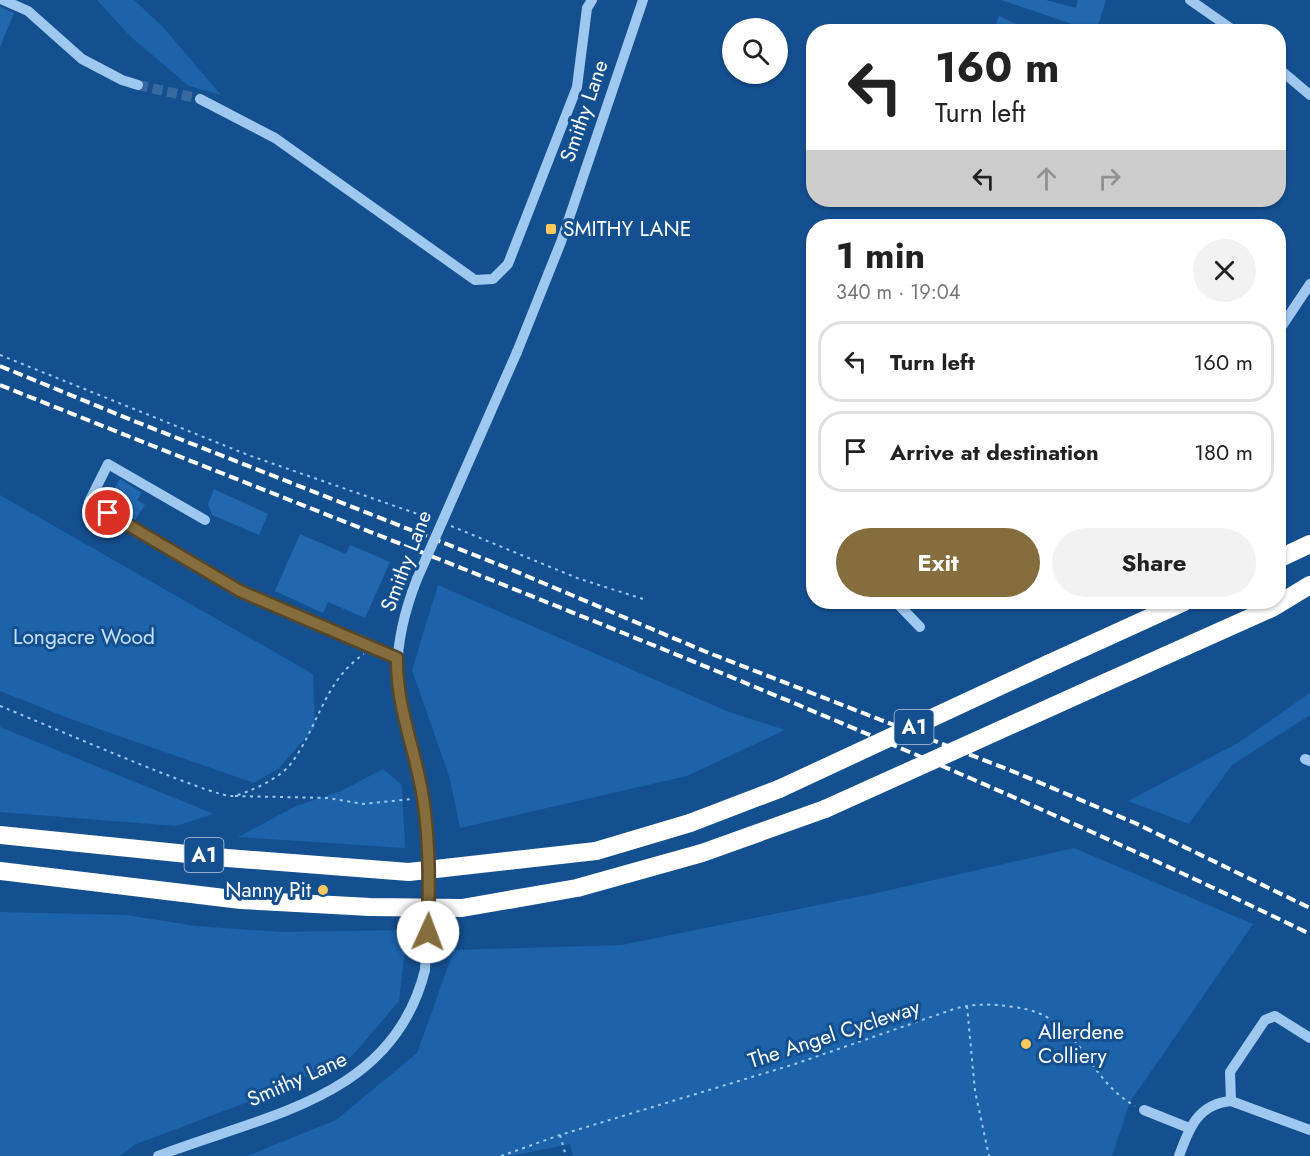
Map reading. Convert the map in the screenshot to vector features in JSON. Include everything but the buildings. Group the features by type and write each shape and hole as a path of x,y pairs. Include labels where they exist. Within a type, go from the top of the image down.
{"highway":[{"path":"1286,555 1310,544"},
{"name":"A1","path":"1286,600 1310,585"},
{"path":"1286,603 1310,595"},
{"name":"A1","path":"0,835 226,858 409,872 596,851 690,823 779,789 1169,609"},
{"name":"A1","path":"0,871 242,900 370,907 462,908 589,885 702,854 825,809 1270,609"}],"street":[{"path":"3,0 28,11 82,59 122,80 138,85"},
{"path":"200,99 275,138 475,280 493,279 508,264 577,87 587,8 592,0"},
{"name":"Smithy Lane","path":"158,1156 310,1100 360,1073 382,1053 402,1028 416,1000 425,970 429,895 423,798 399,699 397,658 404,617 417,579 517,352 561,242 643,0"},
{"path":"1190,0 1224,24"},
{"path":"1286,75 1310,95"},
{"path":"1286,320 1310,284"},
{"path":"205,520 108,464 89,502 240,591 397,658"},
{"path":"903,609 920,627"},
{"path":"1231,1101 1230,1072 1265,1020 1275,1016 1310,1038"},
{"path":"1179,1156 1189,1128 1197,1116 1208,1107 1231,1101 1310,1130"},
{"path":"1144,1110 1189,1128"}],"path":[{"path":"0,355 248,454 436,520"},
{"path":"446,524 577,578 643,599"},
{"path":"233,796 275,778 288,768 300,751 332,686 349,664 374,648"},
{"path":"0,705 222,795 328,798 363,804 423,798"},
{"name":"The Angel Cycleway","path":"501,1156 560,1135 795,1064 967,1006 993,1004 1020,1007 1049,1017 1065,1028 1114,1090 1144,1110"},
{"path":"967,1006 975,1091 989,1156"},
{"path":"560,1135 566,1156"}],"green space":[{"path":"97,0 134,0 163,27 221,95 189,86 131,37"},
{"name":"Longacre Wood","path":"0,495 313,674 315,727 278,769 254,783 76,721 0,691"},
{"path":"438,585 729,712 785,730 687,776 460,828 450,779 412,670"},
{"path":"1310,693 1310,715 1232,765 1189,824 1128,801 1238,743"},
{"path":"0,727 214,814 176,826 0,812"},
{"path":"383,769 402,785 405,848 238,837 296,806 341,791"},
{"path":"1074,848 1253,924 1130,1102 1112,1156 573,1156 570,1144 510,1156 247,1156 336,1120 417,1053 454,950 622,945 877,893"},
{"path":"0,912 126,915 195,926 282,932 407,930 399,1001 352,1056 253,1100 134,1145 120,1156 0,1156"}],"tunnel":[{"path":"138,85 200,99"}],"railway":[{"path":"0,366 510,569 704,651 1017,773 1135,823 1310,908"},
{"path":"0,385 495,581 824,716 1149,858 1310,934"}],"place":[{"name":"SMITHY LANE","path":"551,229"},
{"name":"Nanny Pit","path":"323,890"},
{"name":"Allerdene Colliery","path":"1026,1044"}],"route":[{"path":"108,513 240,591 397,658 399,699 418,774 425,814 428,855 428,932"}]}
